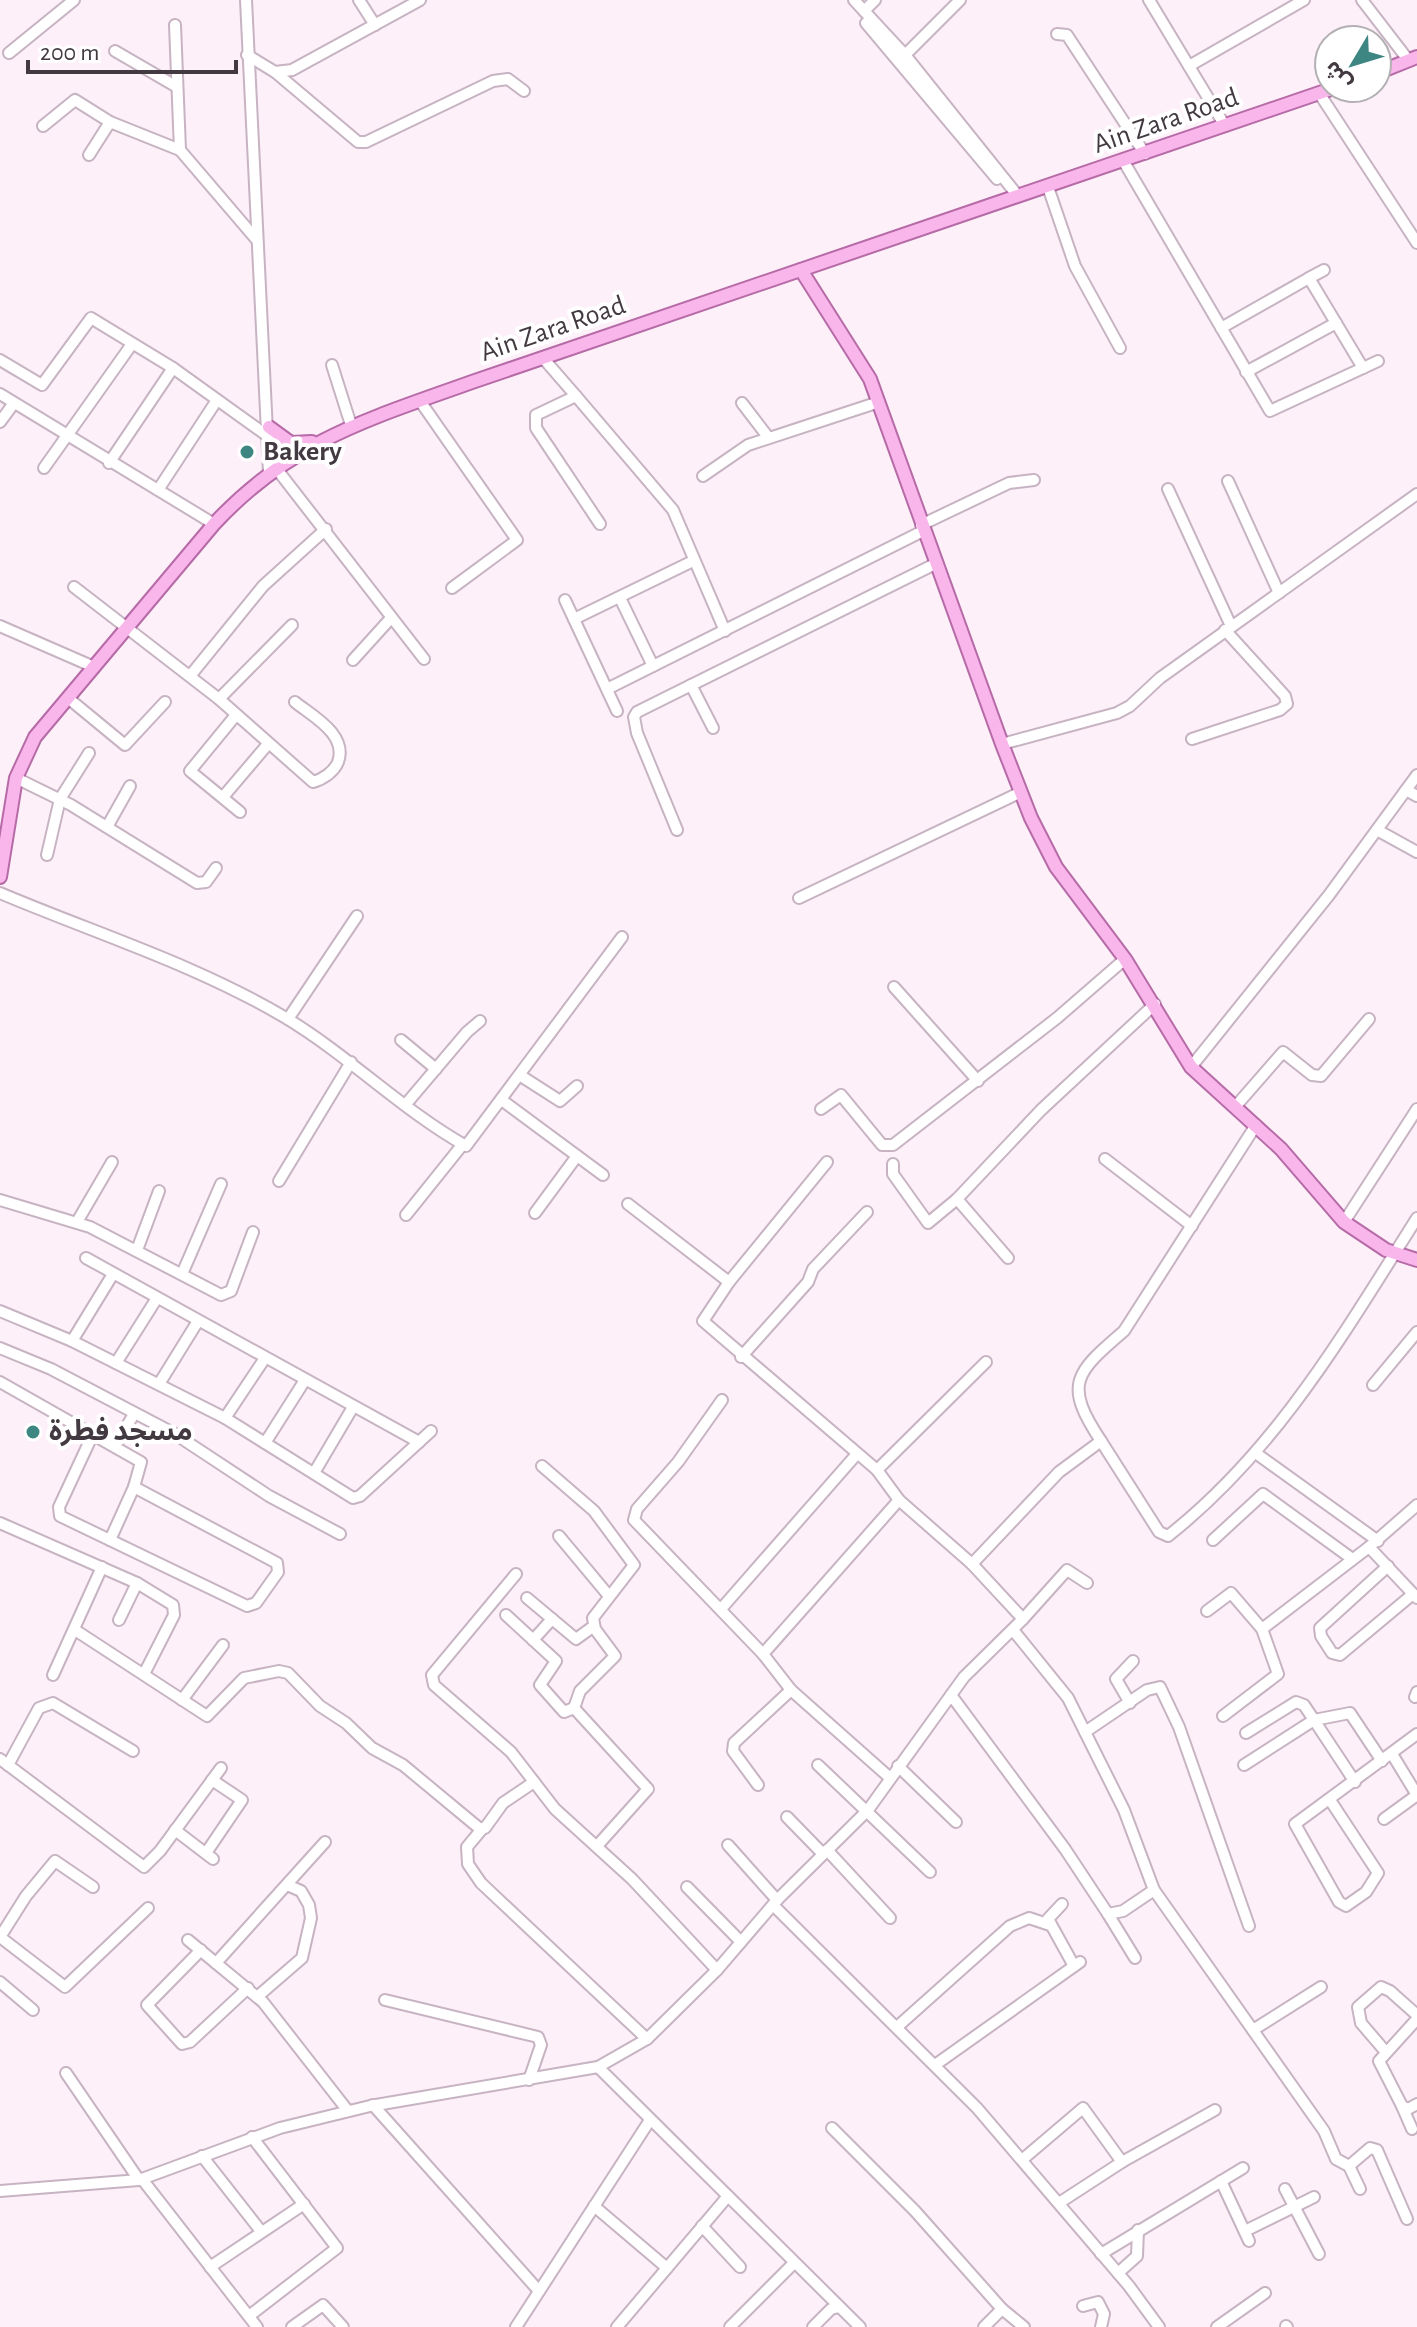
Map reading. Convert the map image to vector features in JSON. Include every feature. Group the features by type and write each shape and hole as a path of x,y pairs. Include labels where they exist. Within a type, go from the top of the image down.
{"main road":[{"path":"1393,67 1413,59"},
{"name":"Ain Zara Road","path":"0,877 16,778 35,737 245,491 319,440 351,425 543,358 1313,95"},
{"path":"801,270 866,372 879,402 1002,744 1056,867 1125,959 1191,1067 1256,1125 1360,1236 1417,1260"},
{"path":"267,428 291,443 319,440"}],"street":[{"path":"9,53 74,0"},
{"path":"246,0 267,428 277,467 424,659"},
{"path":"359,0 375,25"},
{"path":"275,72 292,70 420,0"},
{"path":"845,0 902,64 992,175 1006,182"},
{"path":"854,0 905,55 1018,196"},
{"path":"864,11 875,0"},
{"path":"905,55 960,0"},
{"path":"1149,0 1225,126"},
{"path":"1189,66 1304,0"},
{"path":"1362,0 1413,59"},
{"path":"175,25 180,150"},
{"path":"1057,34 1067,35 1145,154"},
{"path":"115,51 177,87"},
{"path":"247,55 275,72 358,142 366,142 455,97 501,78 524,91"},
{"path":"43,126 75,100 110,122 180,150 256,239"},
{"path":"1326,104 1417,243"},
{"path":"89,155 110,122"},
{"path":"1124,162 1272,412 1378,361"},
{"path":"1048,187 1075,266 1120,348"},
{"path":"1221,328 1324,270"},
{"path":"1309,278 1363,368"},
{"path":"0,360 42,385 89,318 173,368 217,400 267,428 277,467"},
{"path":"1246,372 1336,323"},
{"path":"44,468 132,344"},
{"path":"543,358 673,510 725,631"},
{"path":"332,365 351,425"},
{"path":"109,463 173,368"},
{"path":"0,394 65,437 214,524"},
{"path":"576,396 536,415 534,420 600,524"},
{"path":"158,490 217,400"},
{"path":"420,401 517,540 452,588"},
{"path":"703,476 738,450 768,437 879,402"},
{"path":"0,422 14,403"},
{"path":"742,403 768,437"},
{"path":"609,688 1009,483 1034,480"},
{"path":"1228,481 1279,593"},
{"path":"1168,489 1228,628 1285,696 1287,704 1280,710 1192,739"},
{"path":"1002,744 1130,706 1160,678 1417,494"},
{"path":"190,676 263,586 326,529"},
{"path":"574,619 693,561"},
{"path":"677,830 637,733 634,717 640,709 935,564"},
{"path":"74,587 219,699 313,782 337,766 340,753 338,740 295,702"},
{"path":"620,598 653,666"},
{"path":"565,600 609,688 617,711"},
{"path":"353,660 391,618"},
{"path":"219,699 292,625"},
{"path":"0,626 94,667"},
{"path":"691,685 713,728"},
{"path":"68,698 125,745 165,702"},
{"path":"236,715 190,767 190,771 240,812"},
{"path":"223,797 268,744"},
{"path":"47,855 60,799 89,753"},
{"path":"1191,1067 1417,775"},
{"path":"16,778 60,799 197,883 206,882 216,868"},
{"path":"107,827 130,786"},
{"path":"1406,790 1417,796"},
{"path":"799,898 1021,792"},
{"path":"1377,830 1417,852"},
{"path":"0,893 183,964 288,1019 463,1144"},
{"path":"288,1019 357,916"},
{"path":"406,1215 463,1144 472,1140 503,1101 622,937"},
{"path":"821,1109 841,1095 887,1146 898,1142 978,1081 1125,959"},
{"path":"894,987 978,1081"},
{"path":"893,1164 893,1174 928,1223 957,1199 1041,1110 1155,1004"},
{"path":"1235,1107 1284,1051 1312,1075 1321,1076 1369,1019"},
{"path":"406,1104 480,1021"},
{"path":"401,1040 436,1069"},
{"path":"279,1181 351,1062"},
{"path":"521,1076 560,1101 577,1086"},
{"path":"503,1101 603,1175"},
{"path":"1344,1222 1417,1109"},
{"path":"1256,1125 1124,1331 1105,1344 1081,1376 1077,1399 1165,1537 1191,1518 1257,1454 1307,1390 1417,1218"},
{"path":"535,1213 577,1156"},
{"path":"1105,1159 1192,1226"},
{"path":"77,1222 112,1162"},
{"path":"827,1162 729,1282 703,1321 741,1357 877,1470 899,1500 972,1564 1023,1619"},
{"path":"182,1274 221,1184"},
{"path":"137,1250 159,1191"},
{"path":"957,1199 1008,1258"},
{"path":"0,1200 77,1222 221,1295 228,1294 253,1232"},
{"path":"628,1204 729,1282"},
{"path":"741,1357 808,1282 813,1269 867,1212"},
{"path":"86,1258 419,1442"},
{"path":"72,1341 113,1274"},
{"path":"116,1363 157,1298"},
{"path":"0,1311 72,1341 225,1418 357,1498 431,1431"},
{"path":"159,1384 198,1321"},
{"path":"1373,1385 1417,1332"},
{"path":"0,1348 51,1369 175,1434 269,1496 340,1534"},
{"path":"225,1418 265,1358"},
{"path":"877,1470 986,1362"},
{"path":"265,1443 305,1380"},
{"path":"0,1382 141,1462 134,1487 110,1540"},
{"path":"722,1400 634,1517 638,1526 763,1654 791,1690 889,1777"},
{"path":"314,1473 353,1407"},
{"path":"115,1446 134,1414"},
{"path":"93,1434 58,1512 247,1606 256,1603 278,1572 277,1563 134,1487"},
{"path":"972,1564 1059,1472 1101,1441"},
{"path":"1257,1454 1373,1544 1415,1596 1340,1655 1332,1653 1321,1636 1320,1628 1388,1566"},
{"path":"721,1609 856,1455"},
{"path":"506,1615 556,1662 540,1685 564,1712 574,1708 580,1691 615,1656 594,1626 593,1618 634,1569 633,1561 609,1535 594,1511 542,1466"},
{"path":"1213,1540 1263,1494 1351,1558"},
{"path":"763,1654 899,1500"},
{"path":"1262,1629 1373,1544 1417,1505"},
{"path":"0,1523 137,1583 168,1600 175,1610 144,1674"},
{"path":"559,1536 609,1596"},
{"path":"53,1675 102,1567"},
{"path":"0,2191 141,2179 252,2137 348,2111 598,2067 647,2039 717,1970 776,1903 868,1810 889,1777 976,1663 1013,1630 1067,1570 1087,1583"},
{"path":"516,1574 432,1675 432,1681 438,1690 511,1752 555,1809 597,1846 717,1970"},
{"path":"119,1620 137,1583"},
{"path":"1207,1611 1231,1593 1262,1629 1278,1674 1223,1716"},
{"path":"527,1598 576,1639 594,1626"},
{"path":"533,1640 552,1619"},
{"path":"75,1630 209,1716 244,1678 288,1673 320,1706 346,1723 372,1748 403,1765 482,1829"},
{"path":"1013,1630 1068,1698 1124,1810 1154,1890 1324,2131 1336,2159 1349,2166 1360,2189"},
{"path":"182,1700 223,1645"},
{"path":"1130,1703 1116,1679 1133,1661"},
{"path":"1085,1732 1156,1686 1163,1693 1249,1926"},
{"path":"758,1785 733,1751 734,1743 791,1690"},
{"path":"951,1695 1065,1849 1135,1958"},
{"path":"1246,1733 1296,1702 1302,1703 1355,1782"},
{"path":"133,1751 53,1703 39,1708 4,1762 144,1867 221,1768"},
{"path":"574,1708 648,1789 597,1846"},
{"path":"1244,1765 1314,1720 1350,1713 1417,1795 1384,1819"},
{"path":"1330,1800 1378,1873 1366,1892 1346,1906 1339,1902 1295,1827 1297,1821 1416,1737"},
{"path":"818,1765 930,1872"},
{"path":"898,1766 956,1822"},
{"path":"175,1830 209,1856 242,1800 212,1780"},
{"path":"534,1782 503,1803 467,1847 468,1864 481,1883 647,2039"},
{"path":"787,1817 890,1918"},
{"path":"216,1963 325,1842"},
{"path":"728,1845 776,1903 1023,2159 1159,2327"},
{"path":"93,1887 55,1861 26,1896 0,1937 68,1986 148,1908"},
{"path":"257,1997 302,1958 311,1912 301,1891 287,1885"},
{"path":"687,1887 741,1942"},
{"path":"1108,1914 1123,1911 1154,1890"},
{"path":"935,2065 1077,1964 1050,1925 1048,1916 1062,1904"},
{"path":"897,2027 1010,1926 1029,1918 1050,1925"},
{"path":"188,1940 257,1997 348,2111"},
{"path":"201,1950 147,2005 182,2044 190,2042 248,1988"},
{"path":"0,1982 33,2010"},
{"path":"1253,2030 1321,1987"},
{"path":"1385,2051 1361,2023 1358,2007 1381,1987 1390,1991 1417,2017 1379,2061 1412,2129"},
{"path":"385,2000 538,2037 541,2045 529,2080"},
{"path":"598,2067 860,2327"},
{"path":"66,2073 141,2179 257,2327"},
{"path":"1402,2106 1408,2109 1417,2104"},
{"path":"373,2105 539,2291"},
{"path":"1023,2159 1083,2108 1122,2162"},
{"path":"1059,2203 1122,2162 1215,2110"},
{"path":"516,2327 650,2120"},
{"path":"832,2128 915,2211 1002,2309 1024,2327"},
{"path":"249,2316 337,2248 252,2137"},
{"path":"1349,2166 1370,2148 1377,2150 1407,2219"},
{"path":"202,2156 260,2230"},
{"path":"1101,2254 1243,2168"},
{"path":"1221,2181 1247,2236 1314,2197"},
{"path":"1285,2189 1319,2254"},
{"path":"617,2327 728,2196"},
{"path":"210,2267 260,2230 304,2204"},
{"path":"594,2206 667,2268"},
{"path":"702,2226 740,2267"},
{"path":"1118,2273 1137,2256 1138,2230"},
{"path":"730,2327 794,2263"},
{"path":"1217,2327 1265,2293"},
{"path":"1083,2306 1098,2302 1104,2314 1101,2327"},
{"path":"292,2327 323,2305 343,2327"},
{"path":"813,2327 831,2309 839,2307"},
{"path":"984,2327 1002,2309"}],"place":[{"name":"Bakery","path":"247,452"},
{"name":"مسجد فطرة","path":"33,1432"}]}
